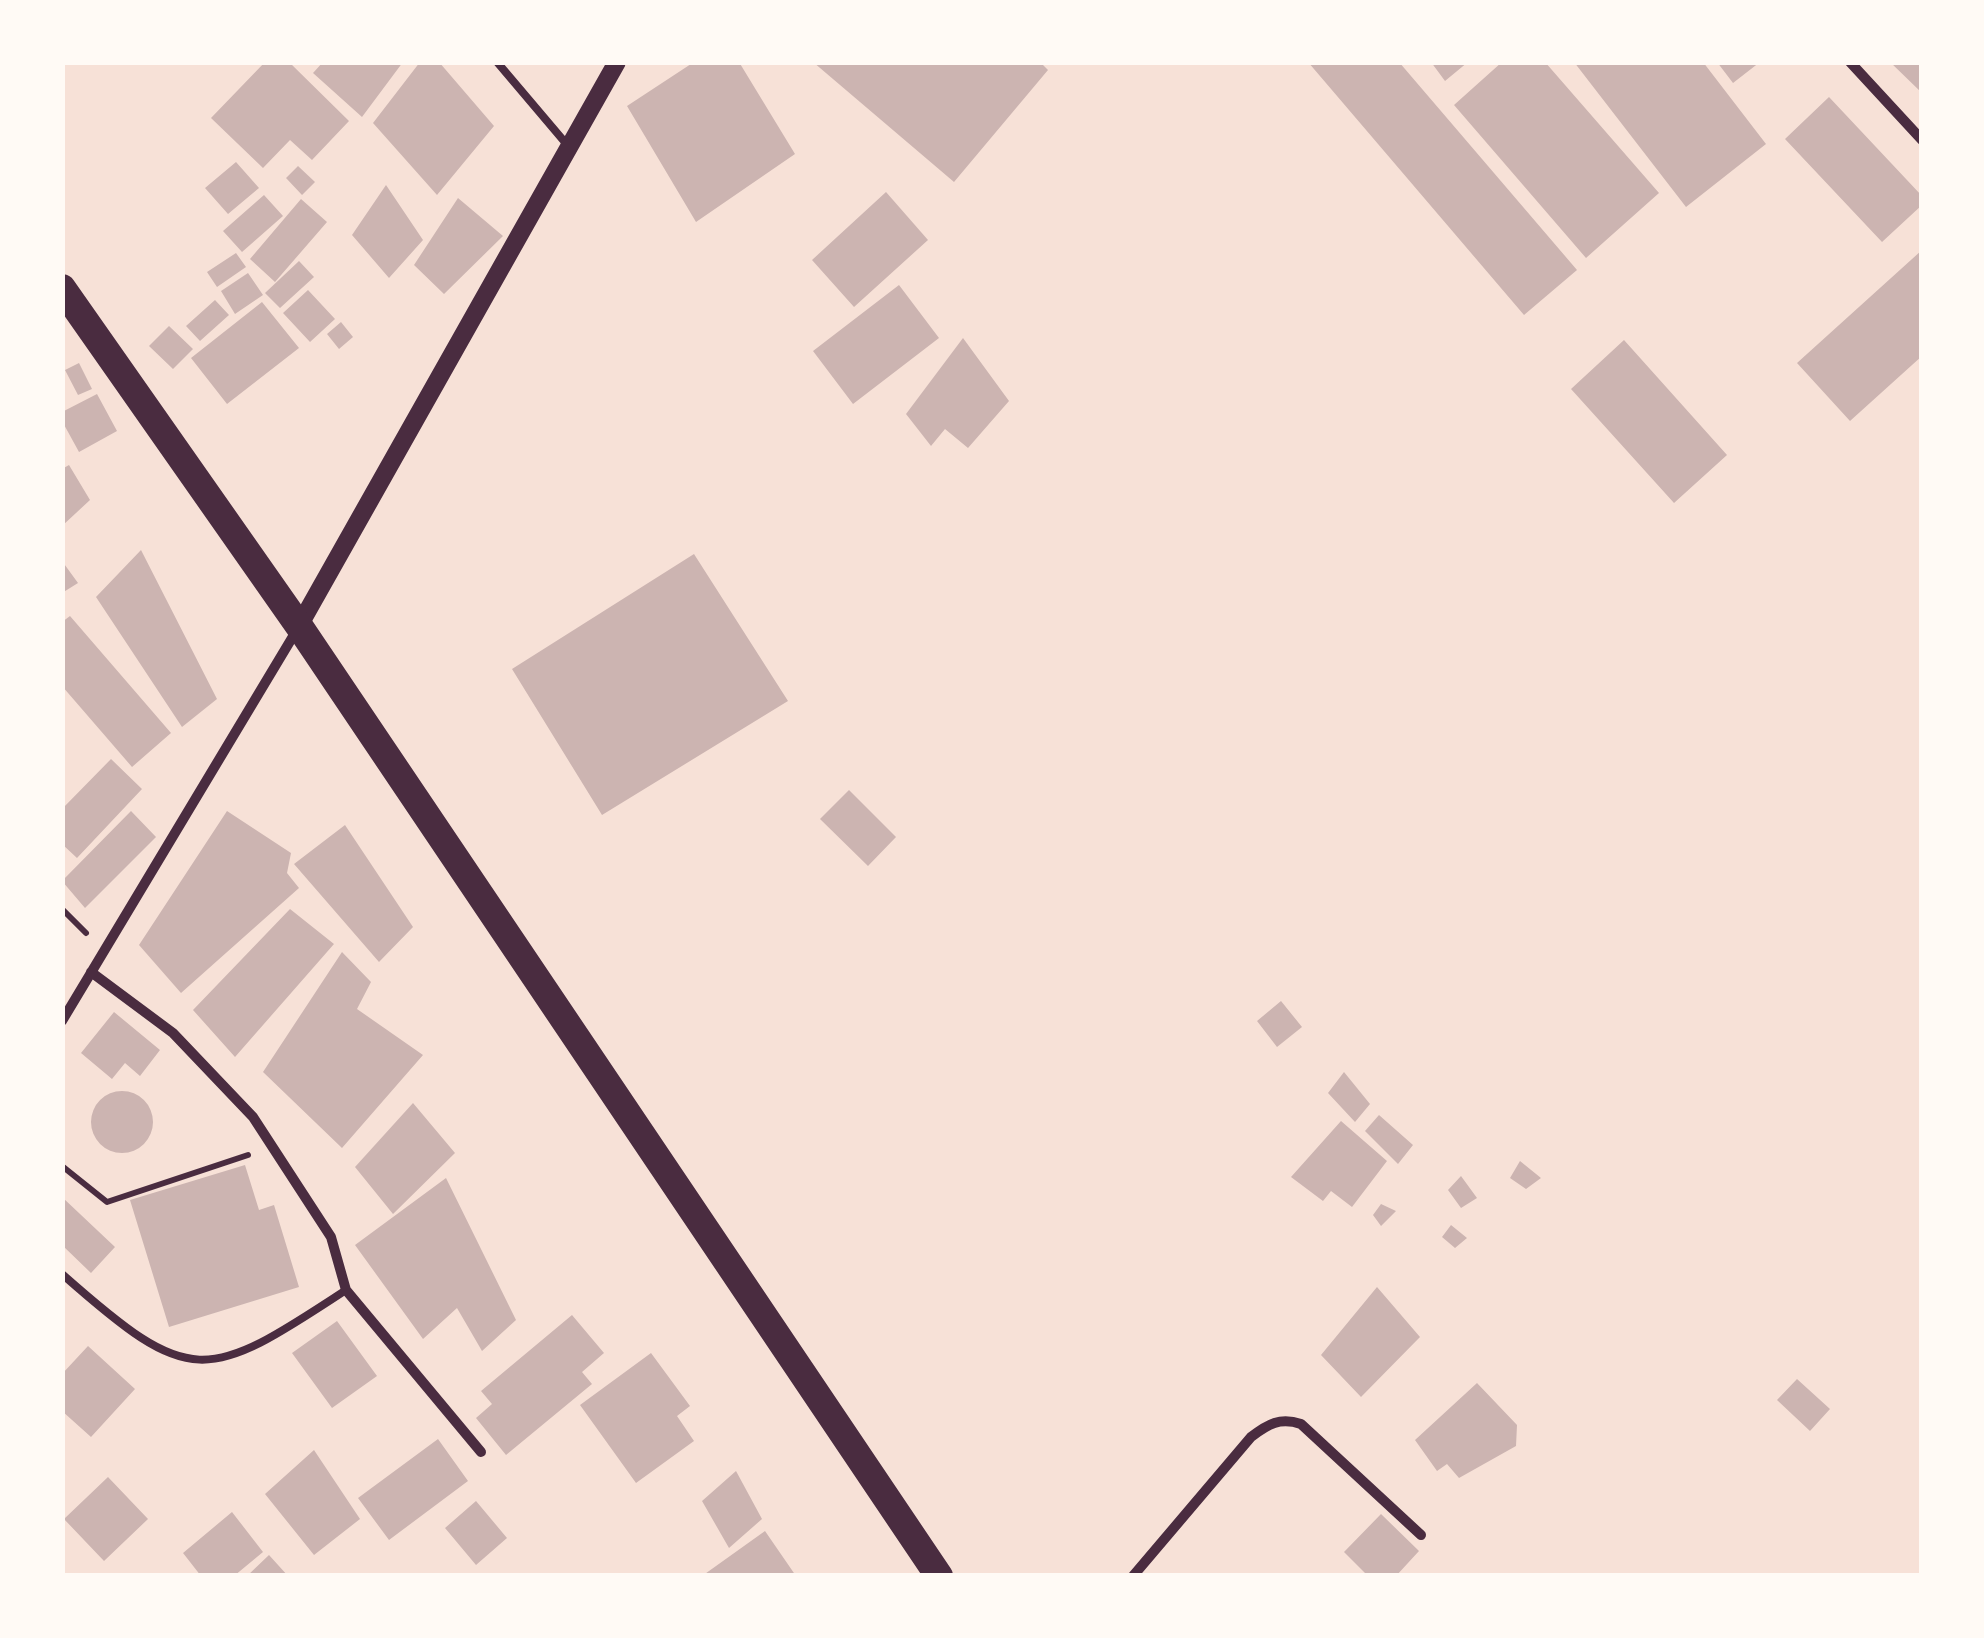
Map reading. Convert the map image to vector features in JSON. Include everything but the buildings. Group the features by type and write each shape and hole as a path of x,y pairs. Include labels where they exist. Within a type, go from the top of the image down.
{"highway":[{"path":"62,288 300,626 938,1576"}],"street":[{"path":"62,1022 300,626 617,62"},
{"path":"1850,62 1922,140"},
{"path":"91,972 173,1033 253,1117 331,1238 346,1290 481,1452"},
{"path":"1133,1576 1251,1437 1276,1421 1301,1424 1421,1536"}],"lane":[{"path":"496,62 569,147"},
{"path":"62,1274 130,1335 187,1360 238,1355 268,1341 346,1290"}],"path":[{"path":"62,1166 107,1202 273,1146"}]}
